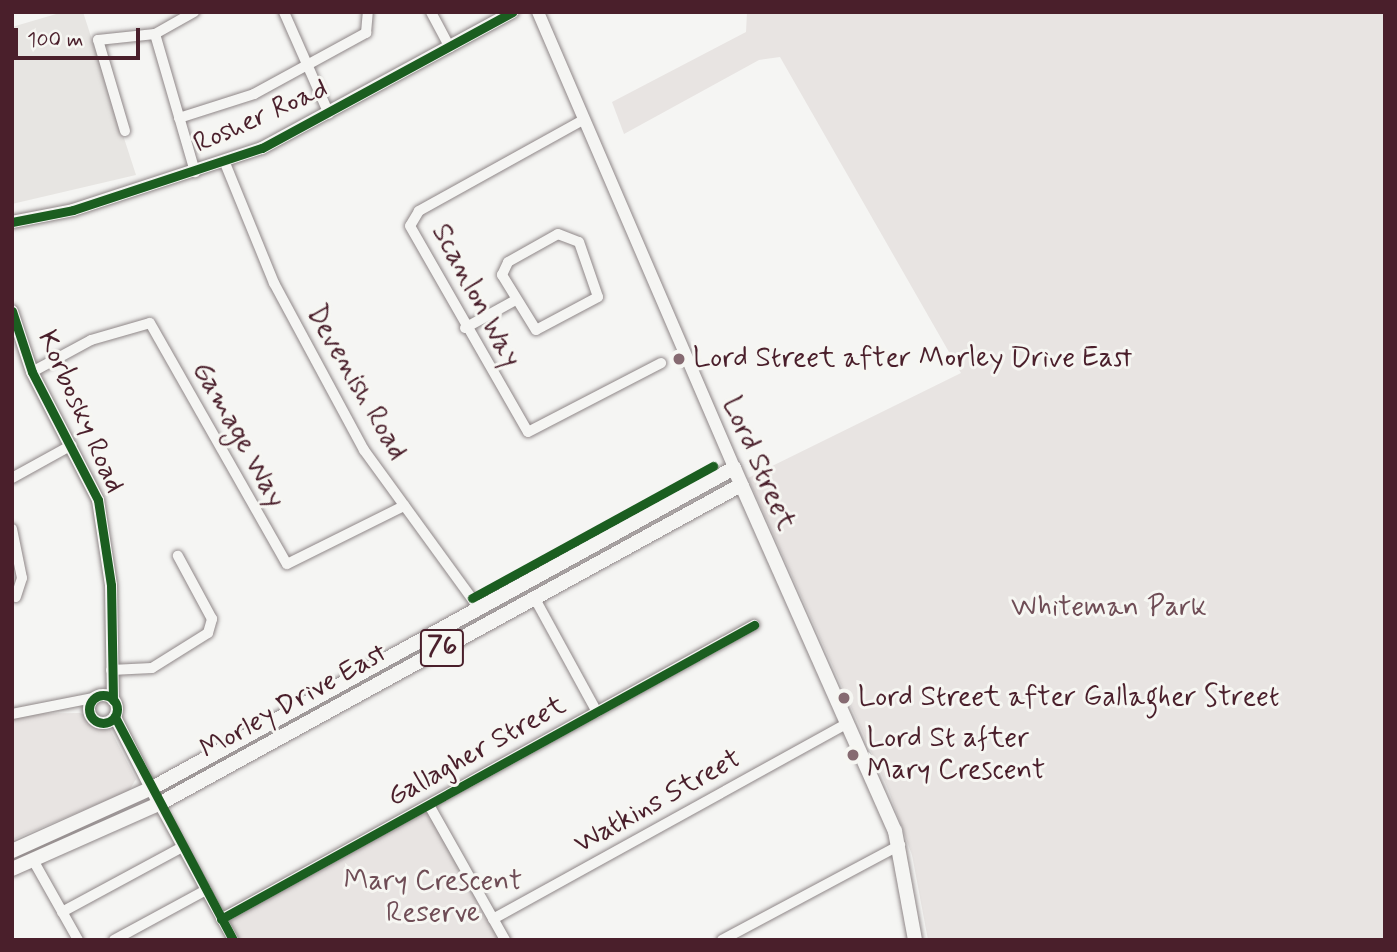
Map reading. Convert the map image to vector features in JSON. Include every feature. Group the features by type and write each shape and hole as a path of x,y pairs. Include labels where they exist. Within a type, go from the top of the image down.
{"main road":[{"name":"Lord Street","path":"734,468 900,845 915,940"},
{"name":"Morley Drive East","path":"12,850 150,789 734,468"},
{"name":"Morley Drive East","path":"12,869 159,804 741,485"}],"street":[{"path":"125,131 98,40 155,34 194,12"},
{"path":"284,12 304,68 329,114"},
{"path":"179,118 254,94 304,68 366,33 368,12"},
{"path":"431,12 450,47"},
{"name":"Rosher Road","path":"12,222 225,163 329,114 512,12"},
{"name":"Lord Street","path":"538,12 734,468"},
{"path":"155,34 195,172"},
{"name":"Scanlon Way","path":"583,120 414,215 413,232 528,432 662,363"},
{"name":"Devenish Road","path":"225,163 280,295 364,450 478,607"},
{"path":"558,234 573,235 597,287 595,302 543,331 531,328 514,301 502,275 508,262 558,234"},
{"path":"466,328 514,301"},
{"name":"Korbosky Road","path":"12,311 32,372 72,445 105,527 112,719"},
{"name":"Gamage Way","path":"32,372 90,340 150,323 286,564 404,506"},
{"path":"12,478 72,445"},
{"path":"12,529 22,578 16,597"},
{"path":"178,556 212,619 208,633 152,668 111,673 93,701 95,721 112,719 231,937 219,940"},
{"path":"534,597 597,712"},
{"name":"Gallagher Street","path":"221,919 754,625"},
{"path":"12,714 113,699"},
{"name":"Watkins Street","path":"493,919 846,724"},
{"path":"429,805 505,940"},
{"path":"722,940 900,845"},
{"path":"62,912 182,847"},
{"path":"33,860 78,940"},
{"path":"114,940 206,890"}],"shaded area":[{"path":"63,12 83,12 136,175 12,204 12,27"}],"green space":[{"name":"Whiteman Park","path":"747,12 1385,12 1385,940 928,940 912,855 888,789 748,478 961,373 780,57 759,60 624,134 612,102 746,32"},
{"path":"80,713 109,727 136,779 129,791 12,840 12,714"},
{"name":"Mary Crescent Reserve","path":"429,805 505,940 233,940 221,919"}],"cycle path":[{"path":"12,222 73,210 262,148 512,12"},
{"path":"12,311 32,372 98,500 111,585 113,700"},
{"path":"472,598 713,466"},
{"path":"221,919 754,625"},
{"path":"103,695 113,699 117,709 113,719 103,723 93,719 89,709 93,699 103,695"},
{"path":"115,717 233,940"}],"place":[{"name":"Lord Street after Morley Drive East","path":"679,359"},
{"name":"Lord Street after Gallagher Street","path":"844,698"},
{"name":"Lord St after Mary Crescent","path":"853,755"}]}
